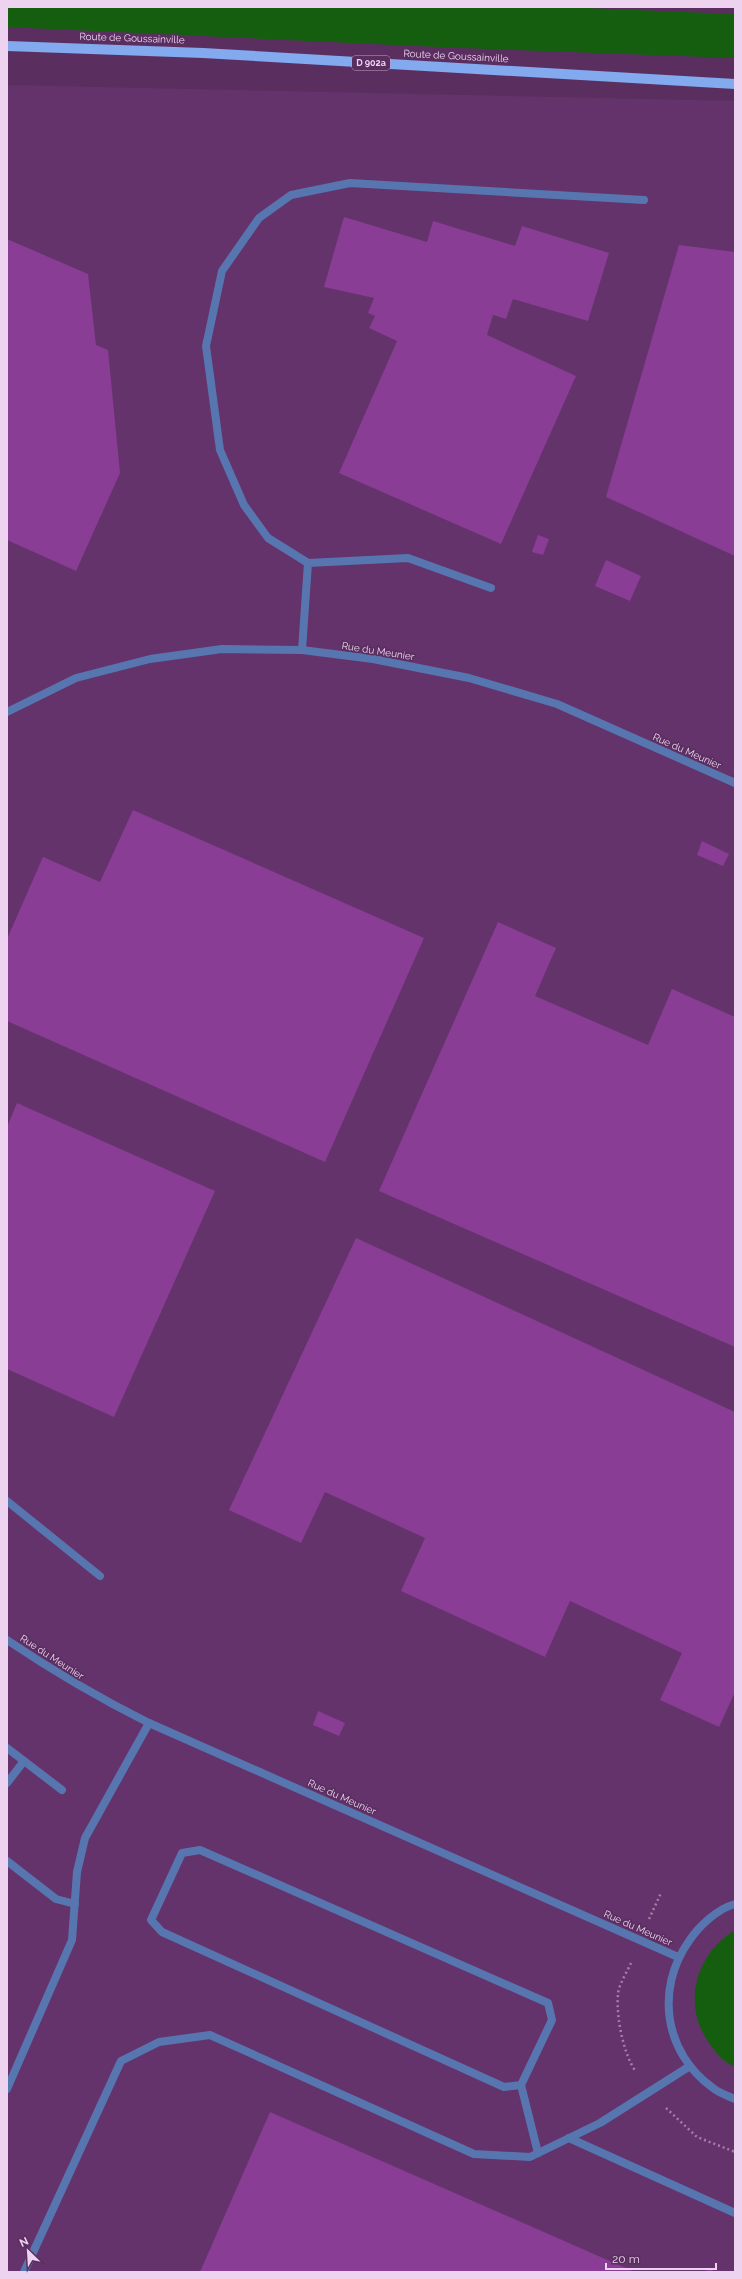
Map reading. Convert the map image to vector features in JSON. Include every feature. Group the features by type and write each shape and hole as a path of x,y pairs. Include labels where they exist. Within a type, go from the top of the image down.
{"main road":[{"name":"Route de Goussainville","path":"7,46 203,53 735,84"}],"street":[{"path":"491,588 408,558 308,563 268,538 244,506 220,450 206,346 222,272 259,218 291,196 350,183 644,200"},
{"path":"302,650 308,563"},
{"name":"Rue du Meunier","path":"7,712 76,678 150,659 222,649 302,650 373,658 469,678 557,704 735,783"},
{"path":"7,1501 100,1576"},
{"name":"Rue du Meunier","path":"7,1640 51,1670 102,1700 149,1723 678,1957"},
{"path":"7,2089 72,1940 77,1872 85,1838 149,1723"},
{"path":"7,1748 62,1790"},
{"path":"7,1783 24,1761"},
{"path":"521,2085 504,2087 162,1932 151,1920 182,1853 200,1850 548,2002 552,2020 521,2085 538,2153"},
{"path":"7,1861 56,1899 75,1904"},
{"path":"735,1904 729,1905 699,1927 678,1957 669,1984 668,2013 676,2042 690,2066 714,2089 735,2099"},
{"path":"24,2272 120,2061 159,2042 210,2035 474,2154 530,2157 600,2123 690,2066"},
{"path":"569,2138 735,2213"}],"shaded area":[{"path":"7,85 735,101 735,2272 7,2272"}],"green space":[{"path":"7,7 562,7 735,14 735,58 460,48 7,27"},
{"path":"735,1930 735,2067 719,2056 707,2040 699,2025 695,2010 695,1994 697,1979 711,1951"}],"building":[{"path":"344,217 427,242 433,221 515,246 522,226 609,253 588,321 513,299 506,319 493,315 487,335 576,376 501,544 339,473 397,341 369,328 375,316 368,313 374,298 324,287"},
{"path":"7,239 88,274 96,345 108,350 120,473 76,571 7,540"},
{"path":"679,245 735,252 735,556 606,497"},
{"path":"538,535 549,539 543,555 532,552"},
{"path":"606,560 641,576 630,601 595,586"},
{"path":"133,810 424,938 325,1162 7,1021 7,939 43,857 100,882"},
{"path":"702,841 729,854 723,866 697,855"},
{"path":"498,922 556,948 535,996 648,1045 672,989 735,1017 735,1347 379,1191"},
{"path":"17,1103 215,1191 114,1417 7,1369 7,1127"},
{"path":"356,1238 735,1412 735,1692 719,1727 660,1700 682,1653 570,1601 545,1657 401,1591 425,1538 325,1492 301,1543 229,1510"},
{"path":"318,1711 345,1723 339,1736 313,1725"},
{"path":"270,2112 635,2272 200,2272"},
{"path":"707,2268 716,2272 706,2272"}]}
